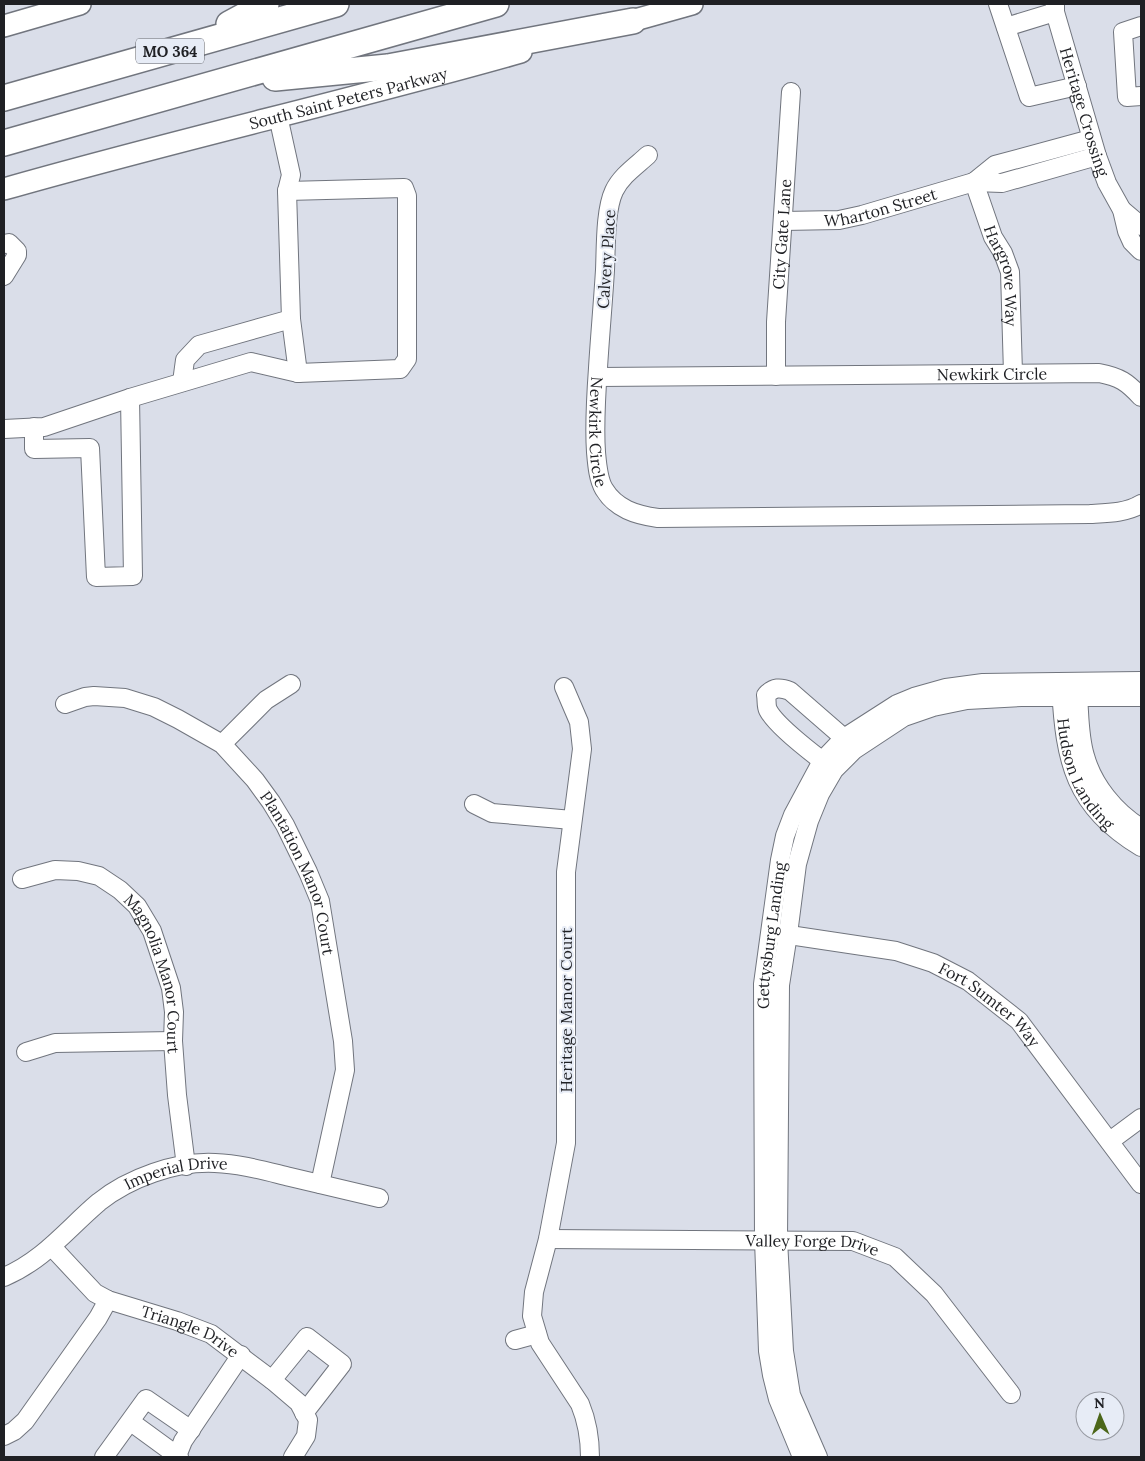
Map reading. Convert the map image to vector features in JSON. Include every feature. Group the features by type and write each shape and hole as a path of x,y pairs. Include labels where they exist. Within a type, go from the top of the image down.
{"highway":[{"path":"186,46 266,4"},
{"name":"MO 364","path":"4,98 336,4"},
{"name":"MO 364","path":"4,143 496,4"},
{"path":"206,86 388,66 633,21"}],"main road":[{"path":"4,26 50,8 80,4"},
{"name":"South Saint Peters Parkway","path":"4,189 136,152 362,96 692,4"}],"street":[{"path":"998,4 1029,98 1077,86"},
{"path":"1006,27 1052,6"},
{"name":"Heritage Crossing","path":"1052,6 1094,148 1111,191 1122,210 1132,242 1141,251"},
{"path":"1141,26 1123,32 1127,97 1141,96"},
{"name":"City Gate Lane","path":"776,376 776,322 790,92"},
{"path":"278,116 291,176 287,191 291,319 298,373"},
{"name":"Wharton Street","path":"782,221 839,220 862,216 974,182 1002,183 1094,148"},
{"name":"Calvery Place","path":"598,377 609,206 614,191 621,180 648,155"},
{"name":"Hargrove Way","path":"974,182 993,237 1003,253 1010,272 1013,373"},
{"path":"4,429 39,427 251,362 298,373 400,369 407,359 407,196 404,188 287,191"},
{"name":"Heritage Crossing","path":"1122,210 1141,226"},
{"path":"4,276 17,255 17,251 6,243"},
{"path":"182,382 185,360 199,345 291,319"},
{"name":"Newkirk Circle","path":"1141,398 1129,385 1115,376 1099,374 1013,373 598,377 596,452 603,487 612,499 624,509 640,516 658,518 1090,514 1123,511 1133,509 1141,504"},
{"path":"39,427 34,449 90,448 96,577 133,576 130,398"},
{"name":"Gettysburg Landing","path":"1069,690 1141,681"},
{"name":"Gettysburg Landing","path":"802,1457 778,1399 768,1351 771,1240 763,984 780,933 780,860 785,836 799,801 849,744 897,704 914,697 946,688 984,682 1141,697"},
{"path":"222,744 266,700 290,684"},
{"name":"Heritage Manor Court","path":"564,687 579,722 582,750 566,872 566,1143 532,1316 540,1343 580,1404 590,1438 590,1457"},
{"path":"828,766 783,728 769,712 766,695 772,690 780,688 790,691 849,744"},
{"name":"Hudson Landing","path":"1069,690 1084,756 1094,779 1106,797 1121,813 1141,828"},
{"name":"Hudson Landing","path":"1069,690 1068,752 1073,770 1095,809 1110,826 1141,847"},
{"name":"Plantation Manor Court","path":"65,704 94,696 125,698 178,719 222,744 255,780 271,802 308,872 320,901 344,1041 345,1070 320,1184"},
{"path":"474,804 492,812 572,820"},
{"name":"Magnolia Manor Court","path":"22,879 55,870 78,871 99,876 120,890 138,906 152,931 171,988 174,1012 177,1095 186,1166"},
{"name":"Fort Sumter Way","path":"780,933 896,951 933,963 968,981 1019,1021 1141,1184"},
{"path":"26,1052 55,1043 174,1041"},
{"path":"1110,1141 1141,1118"},
{"name":"Imperial Drive","path":"4,1277 16,1272 52,1247 99,1202 117,1189 139,1178 186,1166 214,1163 245,1166 379,1198"},
{"name":"Valley Forge Drive","path":"548,1239 853,1241 895,1257 934,1294 1011,1394"},
{"name":"Gettysburg Landing","path":"771,1240 791,1395 818,1457"},
{"name":"Triangle Drive","path":"52,1247 95,1293 108,1300 177,1321 211,1334 298,1402 304,1413"},
{"path":"4,1436 25,1421 98,1318 108,1300"},
{"path":"515,1340 537,1334"},
{"path":"272,1380 307,1337 342,1364 304,1413 308,1420 301,1450"},
{"path":"131,1422 178,1457 183,1441 241,1356"},
{"path":"104,1457 146,1399 191,1430"}]}
